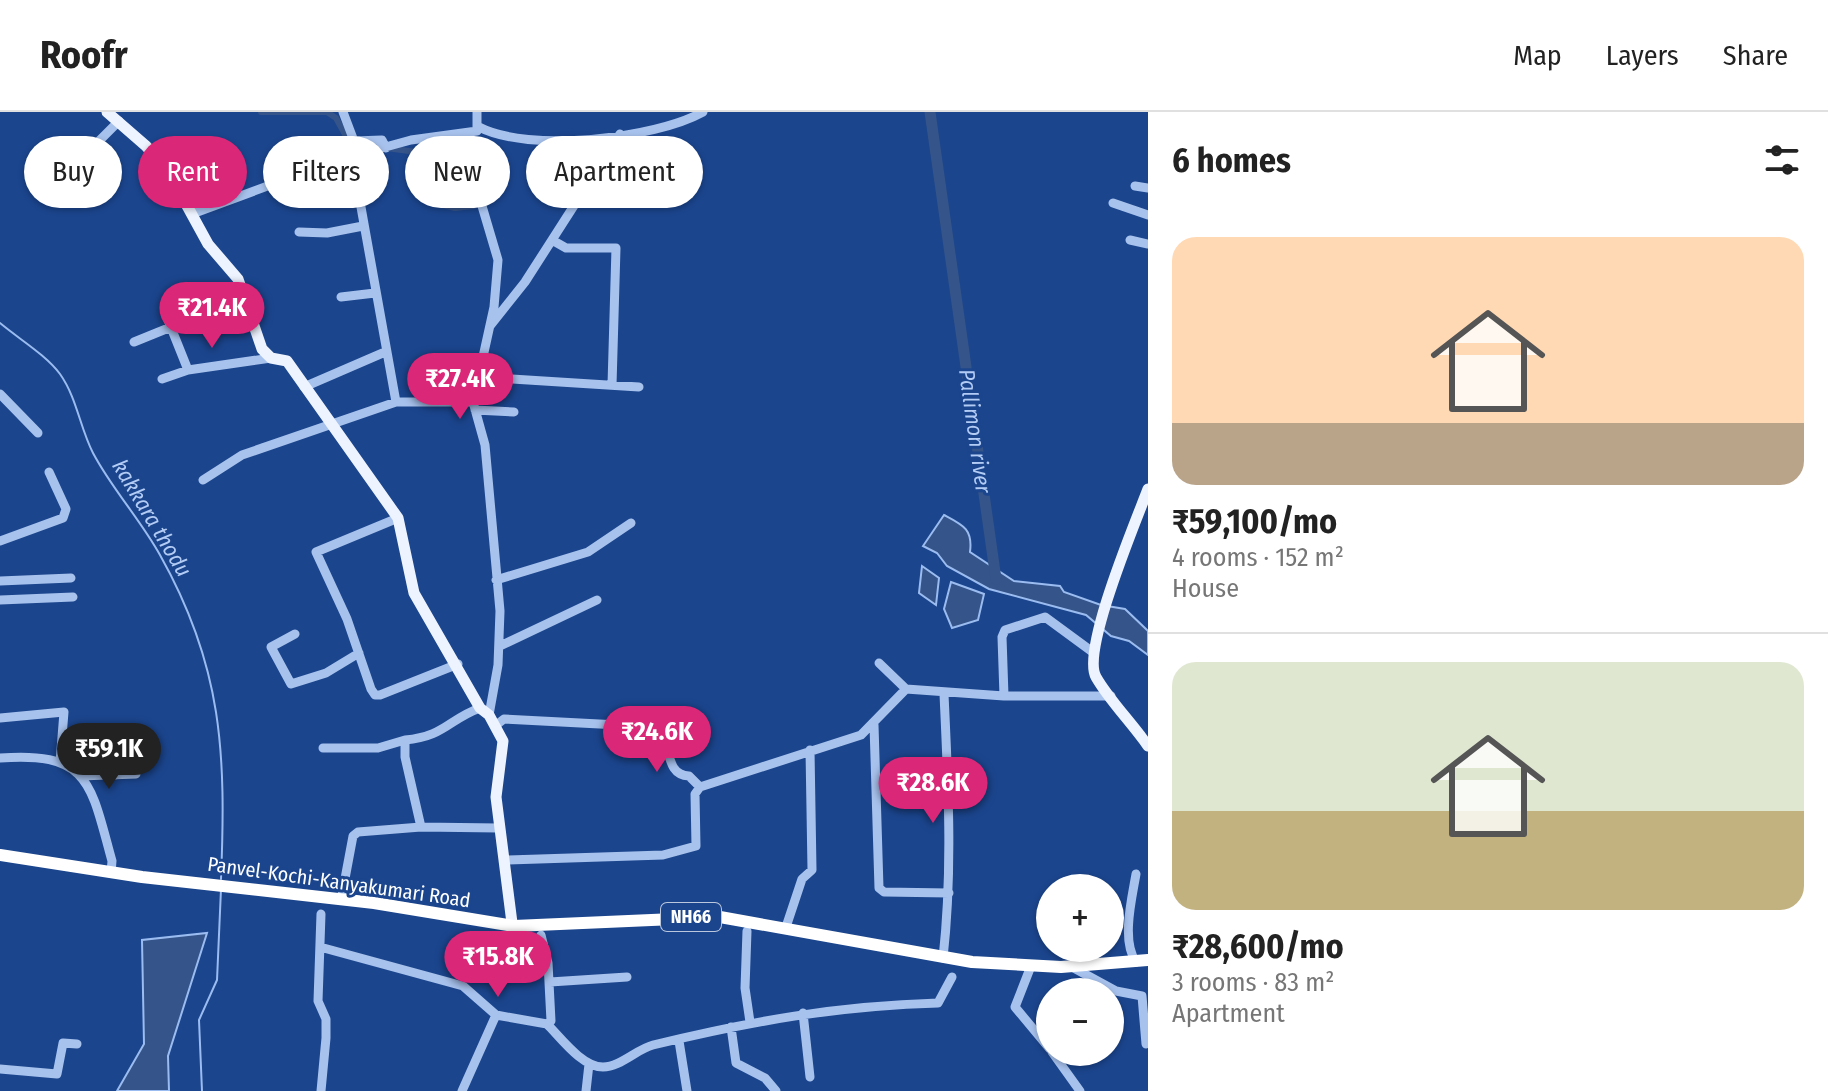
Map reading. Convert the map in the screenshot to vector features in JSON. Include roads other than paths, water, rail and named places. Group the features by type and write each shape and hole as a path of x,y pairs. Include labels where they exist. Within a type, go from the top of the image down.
{"highway":[{"name":"Panvel-Kochi-Kanyakumari Road","path":"0,855 111,873 341,900 488,923 720,917 943,958 1071,967 1144,960"}],"main road":[{"path":"107,112 168,171 214,252 238,279 259,342 271,358 287,361 398,518 414,593 503,741 496,780 498,828 512,923"},
{"path":"1148,489 1107,602 1094,653 1096,678 1148,746"}],"street":[{"path":"343,112 352,136"},
{"path":"389,147 411,140 477,131 477,112"},
{"path":"479,127 521,139 595,139 676,125 703,112"},
{"path":"104,136 119,121"},
{"path":"490,326 552,240 620,134"},
{"path":"461,135 498,260 490,326 474,406 485,445 500,646 488,716"},
{"path":"1135,186 1148,188"},
{"path":"192,214 263,187"},
{"path":"1113,203 1148,215"},
{"path":"360,208 396,402"},
{"path":"299,232 327,233 363,226"},
{"path":"552,240 566,248 616,248 612,385"},
{"path":"1130,240 1148,244"},
{"path":"341,297 375,293"},
{"path":"166,315 188,370"},
{"path":"134,342 171,327"},
{"path":"304,387 385,352"},
{"path":"162,379 188,370 271,358"},
{"path":"478,377 639,387"},
{"path":"0,394 38,433"},
{"path":"203,480 242,455 396,402 474,406 514,412"},
{"path":"0,541 63,518 66,509 49,472"},
{"path":"398,518 316,550 375,695 458,664"},
{"path":"496,580 588,552 631,523"},
{"path":"0,581 71,578"},
{"path":"0,600 73,597"},
{"path":"500,646 597,600"},
{"path":"1004,696 1002,637 1005,630 1045,617 1094,653"},
{"path":"295,634 271,647 291,684 326,673 359,653"},
{"path":"879,663 906,689 944,694 1111,696"},
{"path":"505,860 663,855 696,846 695,794 700,787 810,750 847,741 874,725 906,689"},
{"path":"943,958 949,893 944,694"},
{"path":"0,718 64,712 60,762"},
{"path":"323,748 378,748 440,733 455,724 461,715 657,727 667,744 672,770 679,776 689,776 700,787"},
{"path":"874,725 879,888 884,892 949,893"},
{"path":"405,740 405,757 421,827"},
{"path":"786,927 802,879 812,870 810,750"},
{"path":"0,758 33,756 60,762 80,776 92,790 112,861 111,873"},
{"path":"116,757 116,775"},
{"path":"80,776 136,774"},
{"path":"341,900 354,834 421,827 498,828"},
{"path":"1136,874 1130,923 1131,954 1144,960"},
{"path":"321,914 318,1001 326,1019 321,1091"},
{"path":"747,931 745,973 750,1022"},
{"path":"541,935 550,982 552,1016 547,1024"},
{"path":"320,947 463,986 496,1015 547,1024 589,1064 611,1066 634,1052 750,1022 803,1013 938,1003 952,977"},
{"path":"1031,966 1015,1007 1036,1033"},
{"path":"1071,967 1116,991 1142,996 1146,1044"},
{"path":"550,982 627,977"},
{"path":"803,1013 810,1077"},
{"path":"462,1091 496,1015"},
{"path":"731,1027 736,1063 765,1078 776,1091"},
{"path":"679,1041 687,1091"},
{"path":"0,1069 57,1074 63,1043 77,1044"},
{"path":"586,1091 589,1064"},
{"path":"1062,1066 1080,1091"}],"water":[{"path":"944,515 968,533 970,552 1014,581 1060,586 1064,592 1101,605 1125,609 1148,631 1148,655 1129,641 1111,636 1086,615 989,589 947,566 937,553 923,546"},
{"path":"922,566 939,578 936,605 919,593"},
{"path":"951,582 984,594 978,620 952,628 944,609"},
{"path":"207,933 168,1056 169,1091 117,1091 144,1044 142,940"}],"waterway":[{"path":"261,112 327,112 336,118 346,136"},
{"name":"Pallimon river","path":"930,112 996,579"},
{"path":"389,148 405,150"},
{"name":"kakkara thodu","path":"0,323 60,374 93,453 160,555 197,635 216,712 221,751 221,879"},
{"name":"kakkara thodu","path":"202,1091 199,1020 217,980 221,889"}]}
